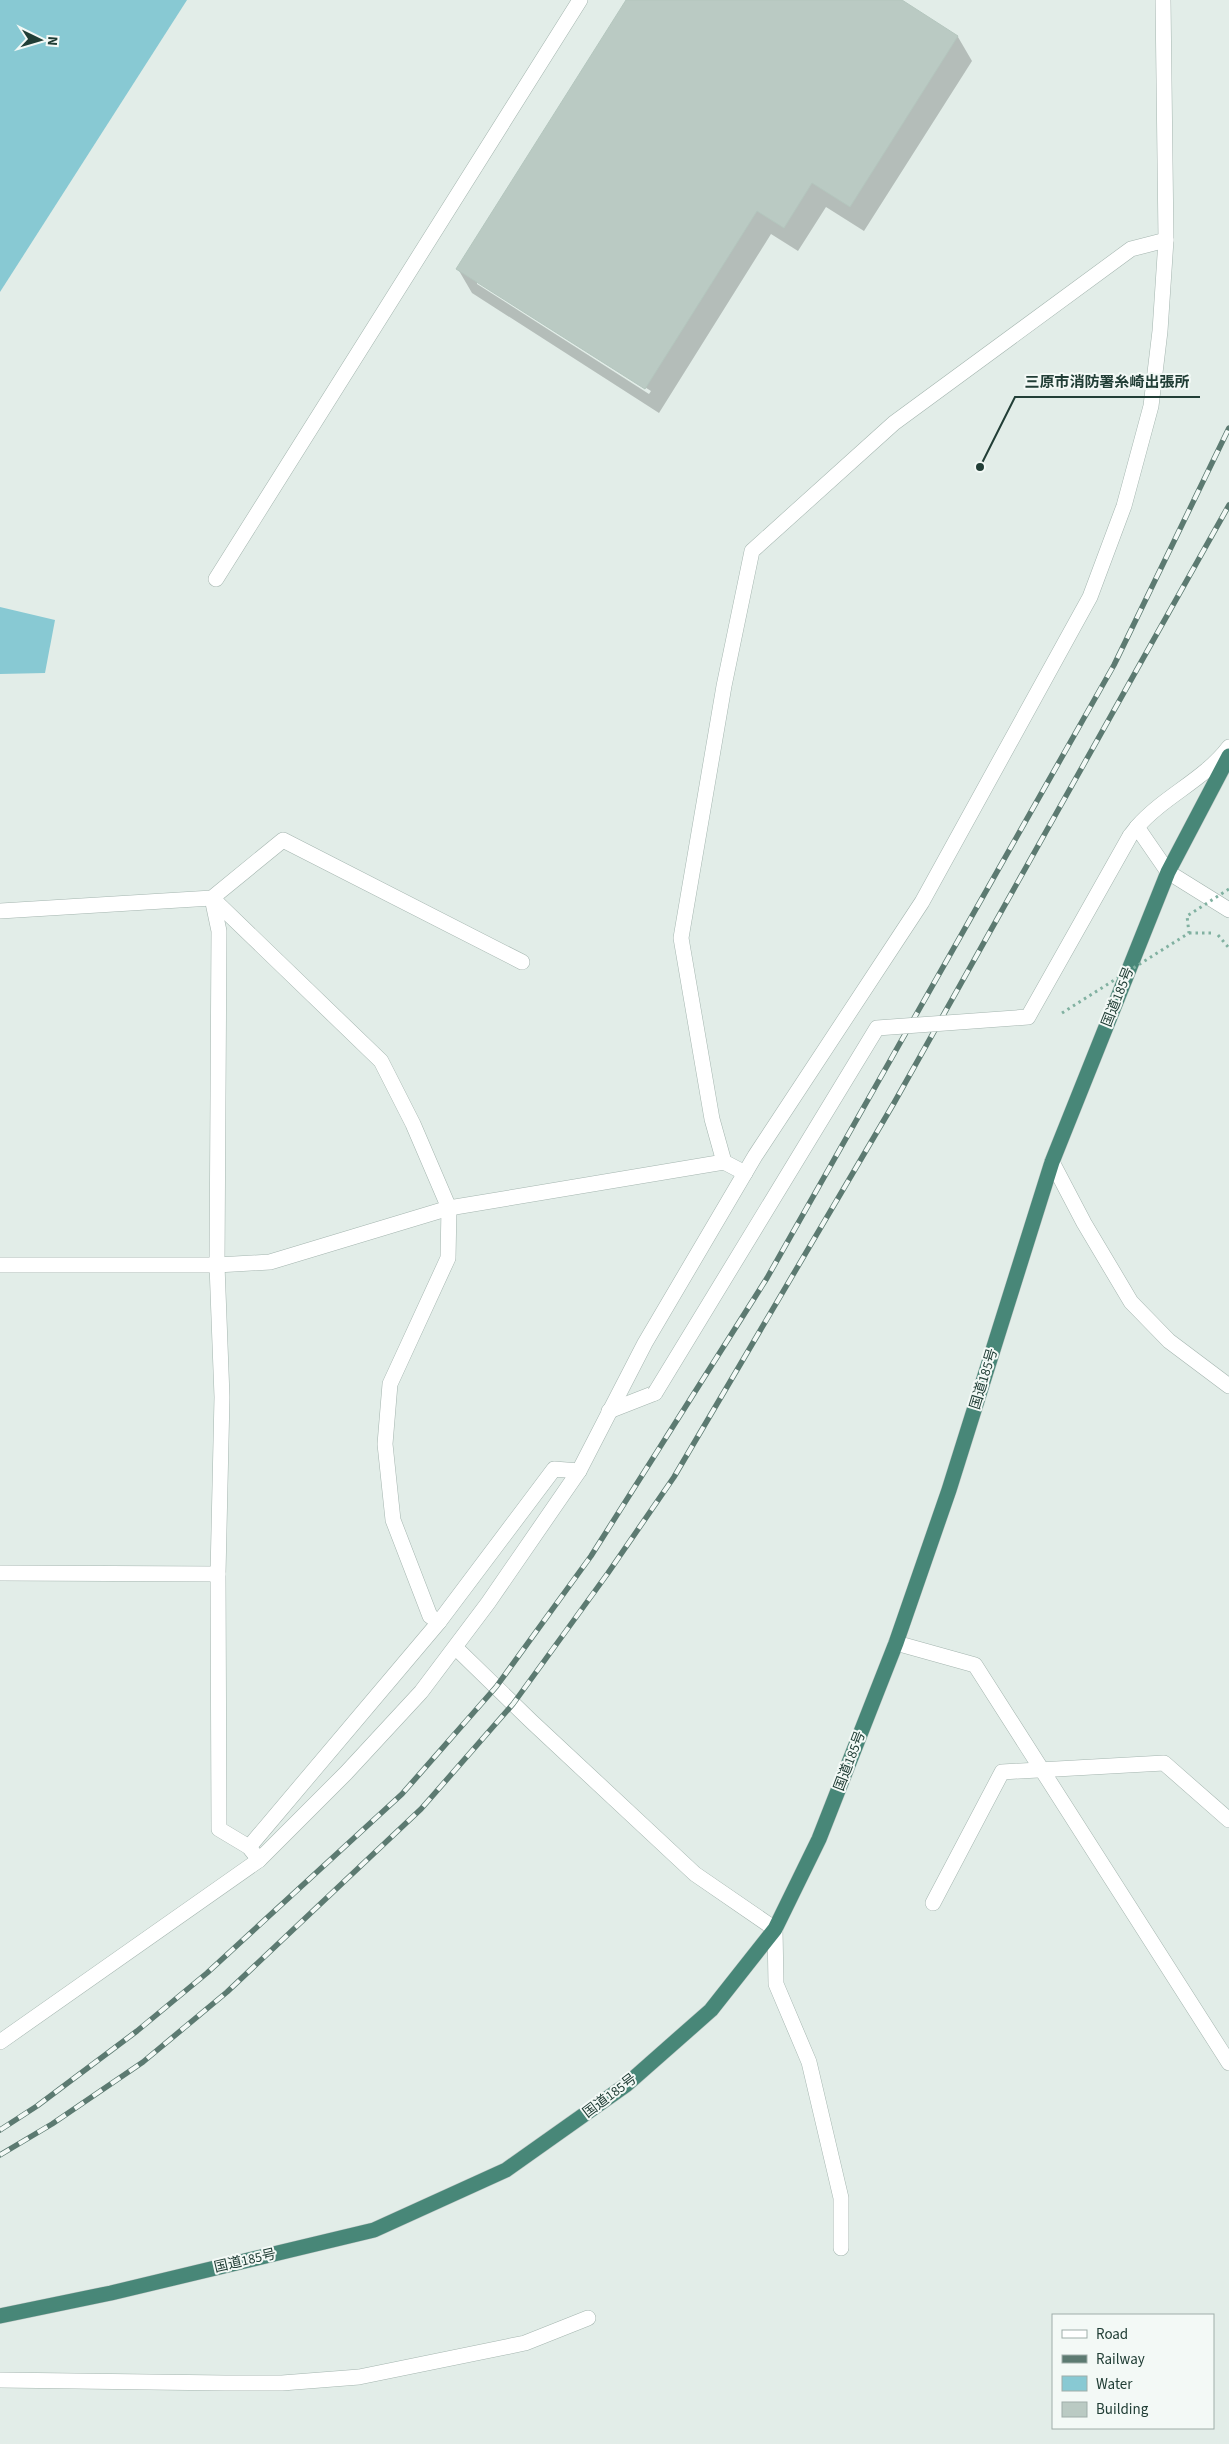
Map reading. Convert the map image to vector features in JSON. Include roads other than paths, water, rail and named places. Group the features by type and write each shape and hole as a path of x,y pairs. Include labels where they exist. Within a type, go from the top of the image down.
{"highway":[{"name":"国道185号","path":"0,2316 111,2293 374,2230 506,2170 626,2085 711,2010 775,1929 820,1839 896,1643 949,1490 1052,1162 1168,872 1229,756"}],"street":[{"path":"216,579 580,0"},
{"path":"0,2042 259,1860 385,1733 456,1648 579,1471 645,1343 745,1174 922,902 1090,597 1124,506 1151,406 1160,331 1166,240 1163,0"},
{"path":"724,1162 712,1119 681,938 724,686 752,551 894,423 1131,249 1166,240"},
{"path":"609,1411 655,1393 877,1028 1028,1017 1134,832 1153,811 1206,770 1229,746"},
{"path":"1134,832 1168,872 1229,910"},
{"path":"0,911 212,898 283,840 522,962"},
{"path":"212,898 381,1061 413,1124 449,1208 448,1258 390,1384 385,1444 393,1520 430,1616 439,1622"},
{"path":"212,898 219,931 218,1266 222,1397 218,1574 219,1829 249,1847 259,1860"},
{"path":"0,1265 218,1266 270,1262 449,1208 724,1162 745,1174"},
{"path":"1052,1162 1084,1223 1131,1302 1170,1341 1229,1386"},
{"path":"249,1847 439,1622 554,1469 579,1471"},
{"path":"0,1573 218,1574"},
{"path":"896,1643 974,1665 1229,2062"},
{"path":"456,1648 695,1874 775,1929 776,1984 809,2062 842,2198 841,2248"},
{"path":"933,1903 1002,1772 1164,1763 1229,1820"},
{"path":"0,2380 225,2384 282,2383 359,2377 525,2343 588,2318"}],"water":[{"path":"0,0 187,0 0,292"},
{"path":"0,607 55,620 45,673 0,674"}],"railway":[{"path":"0,2130 37,2106 137,2031 207,1973 402,1794 496,1687 591,1556 767,1278 1114,665 1229,428"},
{"path":"0,2155 52,2124 143,2062 227,1992 421,1809 513,1704 608,1573 674,1477 894,1103 1229,505"}],"place":[{"name":"三原市消防署糸崎出張所","path":"980,467"}]}
